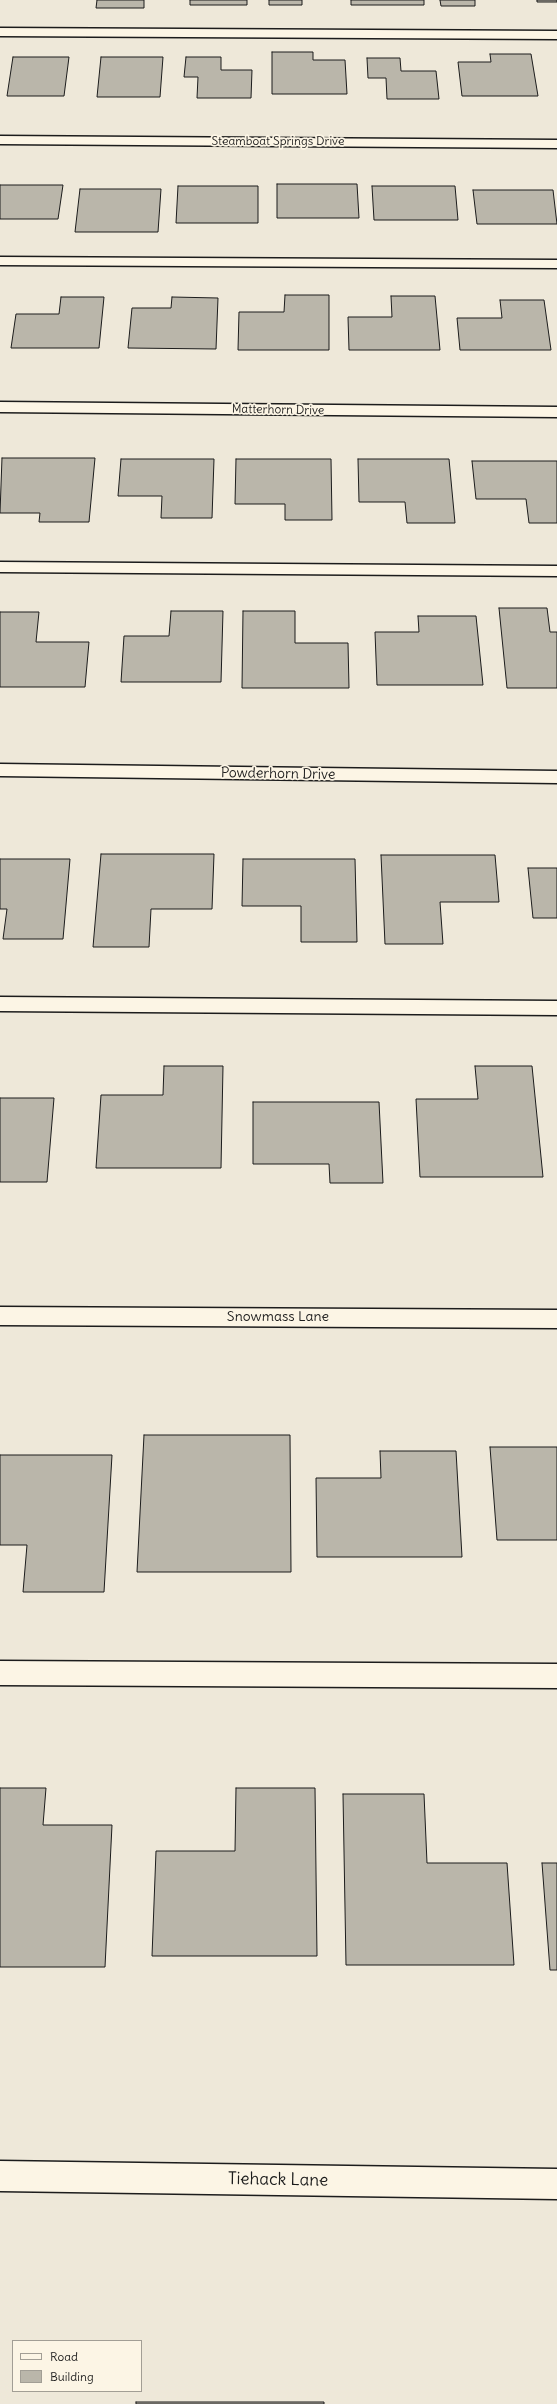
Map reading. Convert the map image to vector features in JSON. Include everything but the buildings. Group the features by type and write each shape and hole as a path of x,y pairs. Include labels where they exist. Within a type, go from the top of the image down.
{"street":[{"path":"0,32 557,35"},
{"name":"Steamboat Springs Drive","path":"0,140 557,144"},
{"path":"0,261 557,264"},
{"name":"Matterhorn Drive","path":"0,407 557,412"},
{"path":"0,567 557,571"},
{"name":"Powderhorn Drive","path":"0,770 557,777"},
{"path":"0,1004 557,1008"},
{"name":"Snowmass Lane","path":"0,1316 557,1319"},
{"path":"0,1673 557,1676"},
{"name":"Tiehack Lane","path":"0,2176 557,2184"}]}
